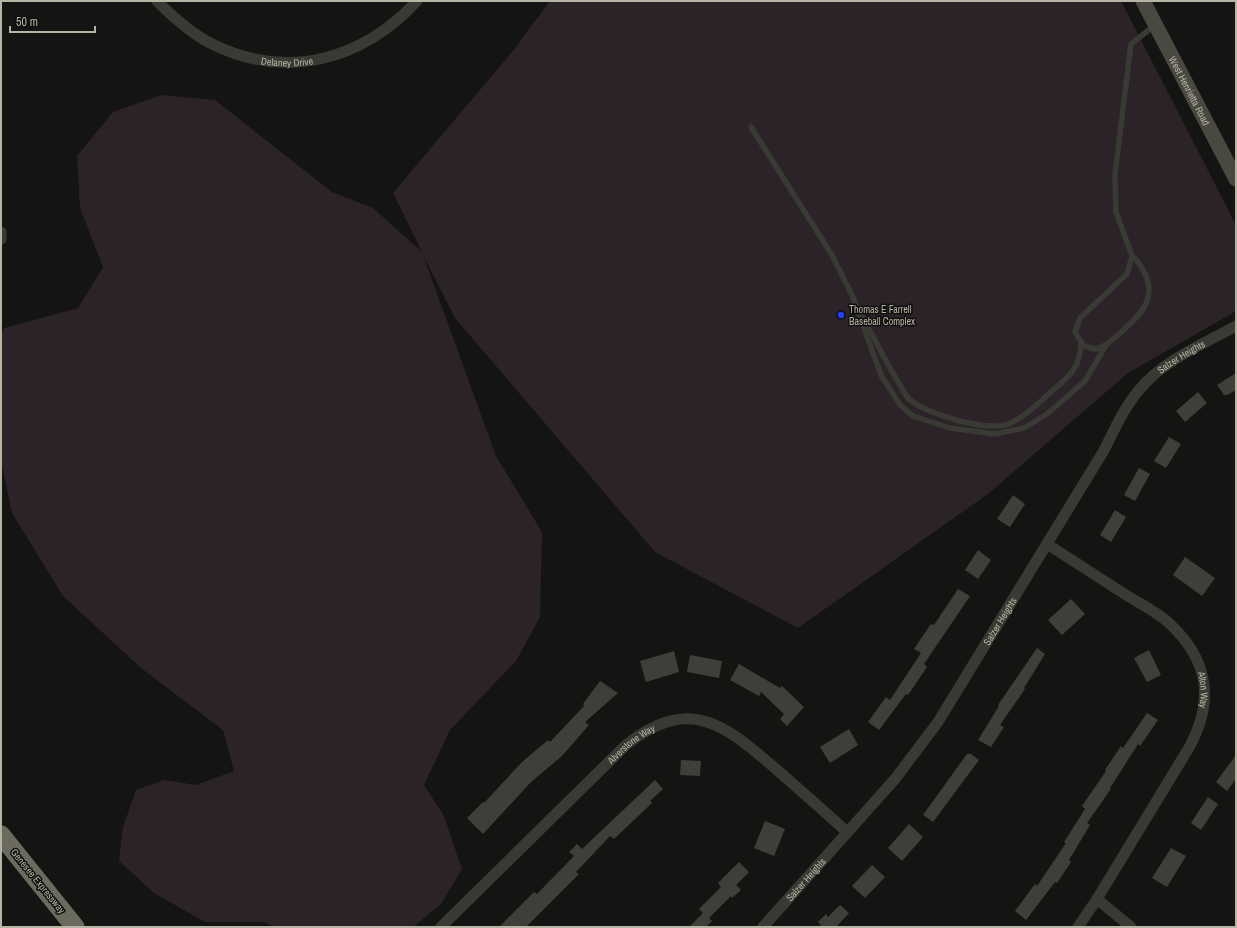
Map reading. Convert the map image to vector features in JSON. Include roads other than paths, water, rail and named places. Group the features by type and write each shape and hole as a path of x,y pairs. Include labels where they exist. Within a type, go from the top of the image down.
{"highway":[{"name":"Genesee Expressway","path":"1,835 76,927"}],"main road":[{"name":"West Henrietta Road","path":"1143,1 1236,179"}],"street":[{"name":"Delaney Drive","path":"157,1 191,31 212,44 240,55 265,61 293,63 318,60 344,54 365,44 403,16 417,1"},
{"path":"1,232 1,238"},
{"name":"Salzer Heights","path":"763,927 894,779 938,722 1103,452 1139,389 1153,375 1168,364 1236,326"},
{"name":"Alton Way","path":"1047,544 1168,623 1186,641 1193,651 1200,666 1206,694 1204,712 1199,730 1097,899 1078,927"},
{"name":"Alverstone Way","path":"441,927 626,745 650,728 667,720 681,718 707,721 734,734 847,832"},
{"path":"1097,899 1131,927"}],"lane":[{"path":"852,295 881,375 900,405 913,416 950,428 995,434 1024,428 1047,414 1085,381 1106,345 1141,314 1148,302 1150,290 1148,281 1140,263 1132,256 1116,212 1115,174 1131,44 1155,24"},
{"path":"751,127 832,255 892,371 909,400 935,413 981,426 1010,423 1035,406 1064,381 1077,366 1081,355 1081,342"},
{"path":"1106,345 1095,349 1083,345 1075,332 1080,318 1127,274 1132,256"}],"place":[{"name":"Thomas E Farrell Baseball Complex","path":"841,315"}]}
